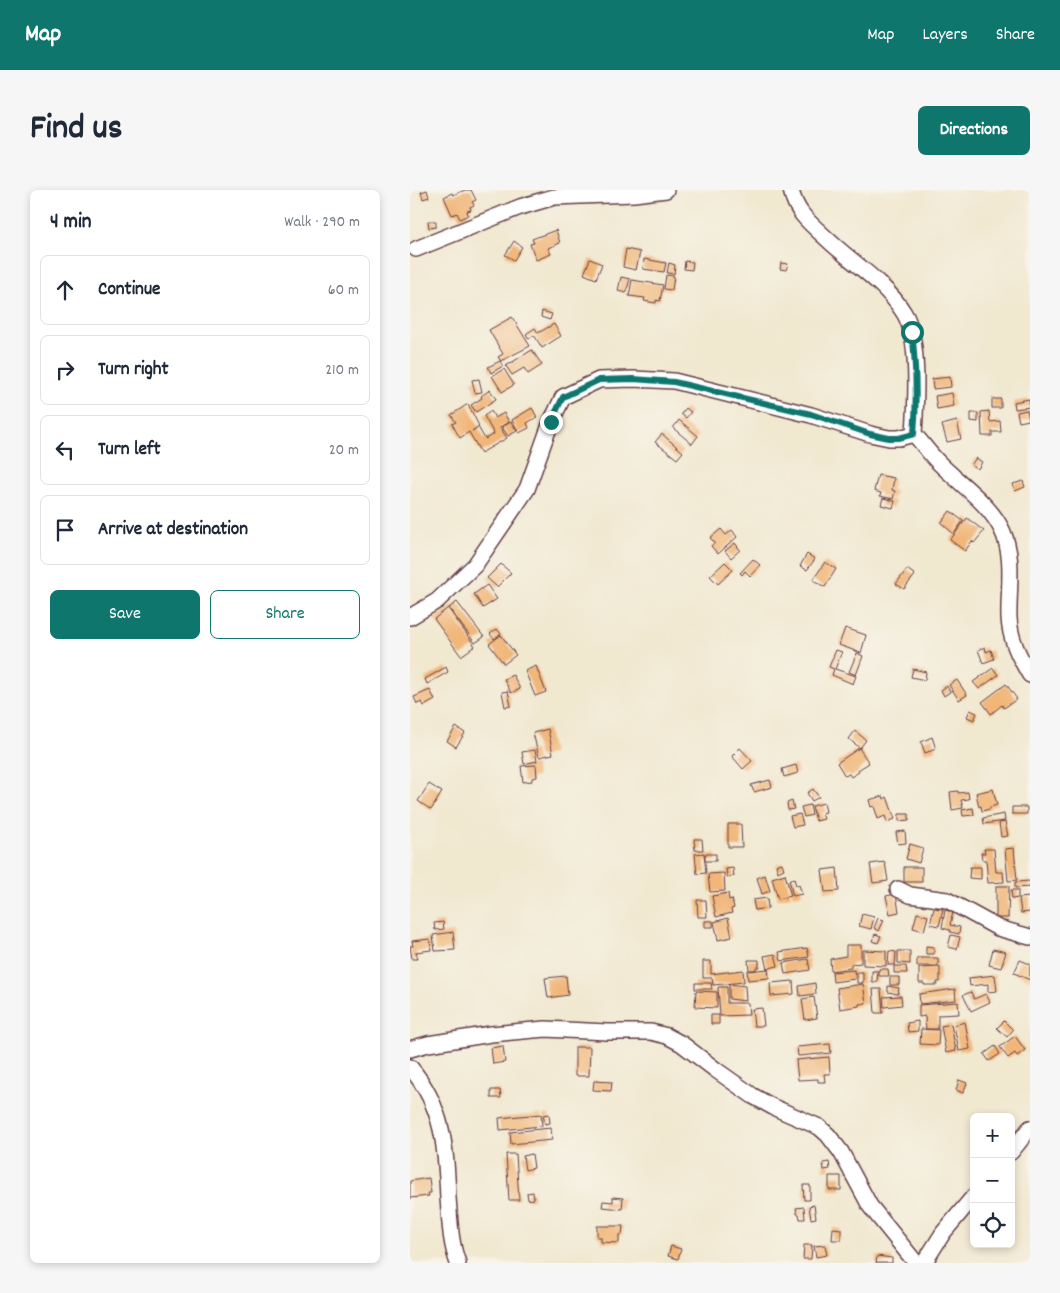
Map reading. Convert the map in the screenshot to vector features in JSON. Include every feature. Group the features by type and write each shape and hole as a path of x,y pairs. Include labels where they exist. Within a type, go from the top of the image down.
{"street":[{"path":"416,249 520,207 554,197 634,194 666,190"},
{"path":"791,190 797,208 804,217 835,247 875,280 894,299 905,314 912,332 914,352 916,402 914,434 939,463 990,512 1002,530 1007,546 1010,567 1009,619 1011,633 1016,649 1030,675"},
{"path":"410,617 436,601 475,565 527,489 551,422 563,397 599,380 633,379 674,382 811,414 870,434 899,438 914,434"},
{"path":"898,889 910,895 947,900 998,928 1030,937"},
{"path":"410,1049 428,1044 491,1034 545,1029 651,1032 667,1036 682,1044 754,1096 773,1107 819,1126 841,1152 870,1206 916,1263"},
{"path":"410,1067 431,1100 443,1131 450,1227 458,1263"},
{"path":"1015,1147 1030,1128"},
{"path":"924,1263 943,1233 970,1201"}],"building":[{"path":"427,190 429,197 423,199 421,192"},
{"path":"465,190 471,190 476,200 472,202 474,205 470,207 471,210 467,211 468,215 460,219 457,213 452,215 444,197"},
{"path":"428,221 436,221 436,227 429,228"},
{"path":"556,230 560,243 548,248 551,254 536,260 530,244 534,243 532,239"},
{"path":"514,241 522,247 514,260 505,255"},
{"path":"626,249 640,252 636,270 623,267"},
{"path":"590,259 602,264 596,279 584,274"},
{"path":"644,259 666,263 664,272 643,269"},
{"path":"685,261 693,262 692,270 684,269"},
{"path":"669,263 675,265 674,274 667,273"},
{"path":"781,263 788,264 786,270 780,269"},
{"path":"666,275 674,276 672,290 664,289"},
{"path":"621,277 630,279 626,293 618,291"},
{"path":"632,280 663,285 660,301 656,300 656,303 644,301 645,298 629,296"},
{"path":"542,311 552,314 550,320 541,317"},
{"path":"512,317 530,346 501,361 498,357 503,354 489,330"},
{"path":"554,324 561,336 542,348 534,335 529,339 526,334 535,328 538,333"},
{"path":"532,350 542,365 528,374 524,368 512,375 506,366"},
{"path":"500,361 503,366 491,373 488,367"},
{"path":"504,369 514,385 502,392 492,376"},
{"path":"950,377 951,387 933,389 932,379"},
{"path":"479,379 482,392 475,393 472,380"},
{"path":"490,390 496,399 476,412 471,405"},
{"path":"952,393 954,406 937,409 935,396"},
{"path":"992,399 1001,399 1001,408 992,408"},
{"path":"1029,399 1030,407 1015,409 1014,402"},
{"path":"468,404 479,426 472,431 478,427 485,439 494,434 484,416 491,411 495,418 504,413 509,422 500,427 507,438 481,453 469,432 460,438 452,424 456,422 451,415"},
{"path":"532,408 537,417 527,423 529,428 519,433 512,420"},
{"path":"686,408 691,412 686,418 681,414"},
{"path":"1027,410 1029,420 1019,422 1017,412"},
{"path":"989,411 990,422 1000,421 1001,432 992,432 992,436 982,436 981,412"},
{"path":"971,413 978,413 978,422 971,421"},
{"path":"679,420 698,436 692,444 673,428"},
{"path":"957,421 961,439 947,442 942,425"},
{"path":"511,422 517,431 508,436 502,427"},
{"path":"662,434 683,452 677,459 655,442"},
{"path":"976,458 982,462 978,469 971,465"},
{"path":"878,475 894,478 892,490 895,491 893,499 880,496 881,493 874,491"},
{"path":"1023,481 1025,487 1015,491 1013,484"},
{"path":"883,498 895,501 893,508 881,505"},
{"path":"950,511 963,521 954,534 941,523"},
{"path":"967,518 984,531 974,543 972,541 965,551 950,540"},
{"path":"721,529 726,535 732,530 737,537 718,554 711,546 715,543 710,538"},
{"path":"735,543 740,550 731,558 725,551"},
{"path":"807,554 815,559 807,570 800,566"},
{"path":"753,559 760,565 750,576 745,571 742,575 740,573"},
{"path":"725,562 733,570 718,584 710,576"},
{"path":"825,562 836,569 825,587 813,580"},
{"path":"501,564 511,573 497,587 487,578"},
{"path":"907,569 915,575 904,589 896,584"},
{"path":"487,585 497,599 483,608 474,594"},
{"path":"457,602 484,637 475,643 449,608"},
{"path":"448,608 475,646 461,656 434,619"},
{"path":"845,628 866,635 861,653 839,645"},
{"path":"497,629 501,634 494,639 490,634"},
{"path":"501,635 516,655 504,664 489,644"},
{"path":"985,647 986,652 991,650 994,659 983,663 978,650"},
{"path":"836,650 842,652 835,669 856,676 853,684 832,675 834,669 829,667"},
{"path":"857,653 863,656 856,675 849,672"},
{"path":"536,666 546,692 535,696 525,671"},
{"path":"446,667 448,672 427,684 425,679"},
{"path":"993,668 998,675 979,689 973,682"},
{"path":"913,669 926,672 925,680 911,677"},
{"path":"513,675 520,689 511,693 504,679"},
{"path":"957,680 967,695 959,700 949,685"},
{"path":"1006,684 1017,699 1004,708 1002,705 991,714 982,702"},
{"path":"947,686 950,692 944,696 941,690"},
{"path":"430,690 435,700 424,706 422,702 417,704 414,697"},
{"path":"508,691 511,706 505,707 502,692"},
{"path":"970,710 977,713 974,720 967,717"},
{"path":"456,727 465,733 456,747 447,741"},
{"path":"548,729 553,754 539,757 533,733"},
{"path":"855,731 866,740 860,748 849,739"},
{"path":"932,737 936,749 925,753 921,742"},
{"path":"740,748 752,761 743,769 732,756"},
{"path":"859,748 869,763 851,777 849,774 845,776 837,763"},
{"path":"535,750 537,761 524,764 522,752"},
{"path":"536,765 537,777 532,778 532,781 523,782 521,766"},
{"path":"796,765 798,773 784,777 782,769"},
{"path":"770,780 772,787 754,792 751,785"},
{"path":"429,784 442,792 431,810 418,801"},
{"path":"813,789 819,797 812,801 807,793"},
{"path":"993,789 997,805 982,811 981,806 979,807 976,793"},
{"path":"958,791 958,793 968,792 969,799 961,800 963,808 952,810 950,792"},
{"path":"883,796 884,799 887,797 895,819 887,822 885,816 878,819 874,806 871,807 869,800"},
{"path":"792,801 794,809 788,810 787,803"},
{"path":"824,803 826,812 822,813 824,819 816,821 812,806"},
{"path":"810,805 812,815 804,817 801,807"},
{"path":"1012,807 1027,807 1027,814 1012,814"},
{"path":"973,808 974,815 963,816 962,810"},
{"path":"800,814 803,825 793,827 790,816"},
{"path":"899,814 909,814 909,820 899,821"},
{"path":"1004,814 1005,821 984,824 983,818"},
{"path":"1005,822 1008,836 1001,837 999,823"},
{"path":"728,824 741,824 742,847 728,847"},
{"path":"905,831 906,843 898,844 896,832"},
{"path":"694,839 702,839 703,850 695,850"},
{"path":"910,844 923,848 919,863 906,859"},
{"path":"1014,848 1017,880 1008,881 1005,849"},
{"path":"984,849 994,849 996,872 1003,872 1004,882 988,883 986,860 982,860 981,853 985,853"},
{"path":"704,853 706,873 697,874 695,854"},
{"path":"705,854 716,854 716,861 705,861"},
{"path":"885,862 888,881 873,883 870,864"},
{"path":"782,863 784,869 778,872 776,865"},
{"path":"904,867 922,867 922,882 904,882"},
{"path":"970,867 981,867 981,879 969,878"},
{"path":"733,868 734,876 727,877 726,869"},
{"path":"837,868 839,891 825,892 822,870"},
{"path":"724,873 725,891 710,892 708,874"},
{"path":"785,874 791,896 778,899 772,878"},
{"path":"765,875 770,891 762,894 757,878"},
{"path":"794,878 796,886 799,885 802,894 793,896 789,880"},
{"path":"1030,881 1030,887 1015,888 1015,882"},
{"path":"996,886 1009,886 1008,918 996,918"},
{"path":"1011,890 1018,890 1018,898 1012,899"},
{"path":"728,893 729,900 732,899 734,908 731,909 732,913 716,917 712,896"},
{"path":"896,894 899,912 890,914 886,896"},
{"path":"1030,897 1030,912 1021,913 1019,898"},
{"path":"767,898 768,908 755,910 753,900"},
{"path":"697,900 706,900 707,917 698,917"},
{"path":"934,908 943,909 939,926 930,924"},
{"path":"945,910 953,912 950,925 960,927 959,934 942,928"},
{"path":"917,913 928,916 924,931 913,928"},
{"path":"862,914 874,917 871,929 859,926"},
{"path":"728,918 732,937 718,940 714,922"},
{"path":"878,918 884,920 879,931 874,928"},
{"path":"705,921 713,921 713,927 705,927"},
{"path":"443,922 444,929 435,930 434,923"},
{"path":"453,932 455,950 435,951 433,935"},
{"path":"875,934 881,936 878,943 872,941"},
{"path":"951,935 960,937 957,949 948,947"},
{"path":"430,939 431,950 416,952 418,959 412,959 410,946 413,946 412,941"},
{"path":"846,945 861,945 861,963 851,964 851,968 831,971 830,959 846,956"},
{"path":"926,946 934,947 934,954 926,954"},
{"path":"807,948 809,957 781,961 779,952"},
{"path":"993,949 1006,952 1001,968 989,965"},
{"path":"863,950 886,951 886,966 863,965"},
{"path":"889,951 896,952 895,965 888,965"},
{"path":"898,951 910,951 910,964 898,963"},
{"path":"775,954 778,966 768,967 767,969 764,956"},
{"path":"917,958 938,958 938,966 917,966"},
{"path":"808,959 810,970 785,974 783,963"},
{"path":"748,960 759,960 759,967 756,967 756,970 749,970"},
{"path":"1020,960 1030,964 1030,980 1014,973"},
{"path":"703,961 711,961 711,974 743,970 744,982 713,985 712,978 703,978"},
{"path":"894,966 906,966 907,973 894,973"},
{"path":"940,967 940,982 937,982 937,985 919,983 919,968"},
{"path":"768,969 769,978 748,980 747,971"},
{"path":"879,969 888,969 889,976 879,976"},
{"path":"854,970 855,979 833,982 832,972"},
{"path":"872,971 878,971 877,982 872,982"},
{"path":"857,972 863,972 863,983 857,983"},
{"path":"995,975 997,991 988,992 988,984 970,986 969,978"},
{"path":"566,976 568,995 548,998 545,978"},
{"path":"890,977 899,977 899,985 890,985"},
{"path":"793,981 794,994 771,996 770,983"},
{"path":"695,983 711,983 712,989 695,989"},
{"path":"815,983 816,994 800,996 799,986"},
{"path":"729,984 745,986 746,1001 729,999"},
{"path":"863,984 866,1003 840,1009 837,988"},
{"path":"888,986 899,988 898,994 888,992"},
{"path":"718,987 727,987 727,1003 748,1003 749,1015 720,1016"},
{"path":"873,989 881,989 883,1013 875,1013"},
{"path":"955,989 956,1000 920,1004 919,994"},
{"path":"696,991 717,992 717,1008 695,1007"},
{"path":"971,992 974,999 986,994 990,1002 971,1011 963,995"},
{"path":"901,996 902,1005 884,1007 883,997"},
{"path":"814,997 817,1018 805,1020 802,999"},
{"path":"958,1002 959,1014 938,1015 938,1029 926,1029 925,1016 919,1017 919,1005"},
{"path":"762,1008 764,1026 754,1026 752,1009"},
{"path":"711,1015 719,1015 719,1024 711,1024"},
{"path":"918,1021 918,1031 908,1032 907,1023"},
{"path":"1004,1021 1013,1030 1007,1037 997,1028"},
{"path":"965,1022 970,1049 959,1051 954,1025"},
{"path":"951,1024 956,1051 946,1053 941,1026"},
{"path":"921,1029 939,1030 938,1045 920,1044"},
{"path":"1015,1036 1025,1050 1017,1056 1015,1053 1008,1058 1000,1047"},
{"path":"830,1044 831,1053 798,1056 797,1047"},
{"path":"503,1046 505,1062 493,1064 491,1048"},
{"path":"995,1046 1000,1054 989,1061 984,1054"},
{"path":"575,1047 590,1047 589,1076 575,1076"},
{"path":"829,1057 830,1074 824,1074 825,1082 818,1082 818,1079 798,1080 796,1060"},
{"path":"959,1080 967,1083 963,1093 956,1090"},
{"path":"594,1081 612,1082 611,1091 593,1090"},
{"path":"491,1090 500,1090 501,1098 491,1098"},
{"path":"541,1114 542,1126 500,1130 499,1118"},
{"path":"549,1114 550,1123 545,1124 543,1115"},
{"path":"551,1128 552,1140 511,1144 510,1132"},
{"path":"506,1154 516,1154 519,1200 509,1200"},
{"path":"532,1154 534,1168 525,1170 523,1156"},
{"path":"829,1162 830,1169 824,1170 823,1163"},
{"path":"829,1176 841,1176 841,1190 829,1190"},
{"path":"429,1178 431,1193 428,1193 429,1196 410,1198 410,1181"},
{"path":"803,1185 810,1185 810,1200 804,1200"},
{"path":"533,1192 534,1199 528,1200 527,1193"},
{"path":"613,1197 623,1198 622,1209 602,1207 603,1201 613,1202"},
{"path":"814,1205 816,1218 811,1219 809,1206"},
{"path":"804,1207 805,1219 800,1219 796,1208"},
{"path":"597,1226 623,1226 622,1235 619,1235 619,1243 601,1242 601,1237 597,1237"},
{"path":"833,1228 841,1229 841,1240 832,1240"},
{"path":"804,1245 812,1245 811,1259 803,1259"},
{"path":"825,1245 827,1255 816,1257 814,1246"},
{"path":"671,1246 681,1249 678,1259 668,1256"},
{"path":"877,1256 892,1258 892,1263 876,1263"}],"route":[{"path":"551,422 563,397 599,380 633,379 674,382 811,414 870,434 899,438 914,434 916,402 912,332"}]}
